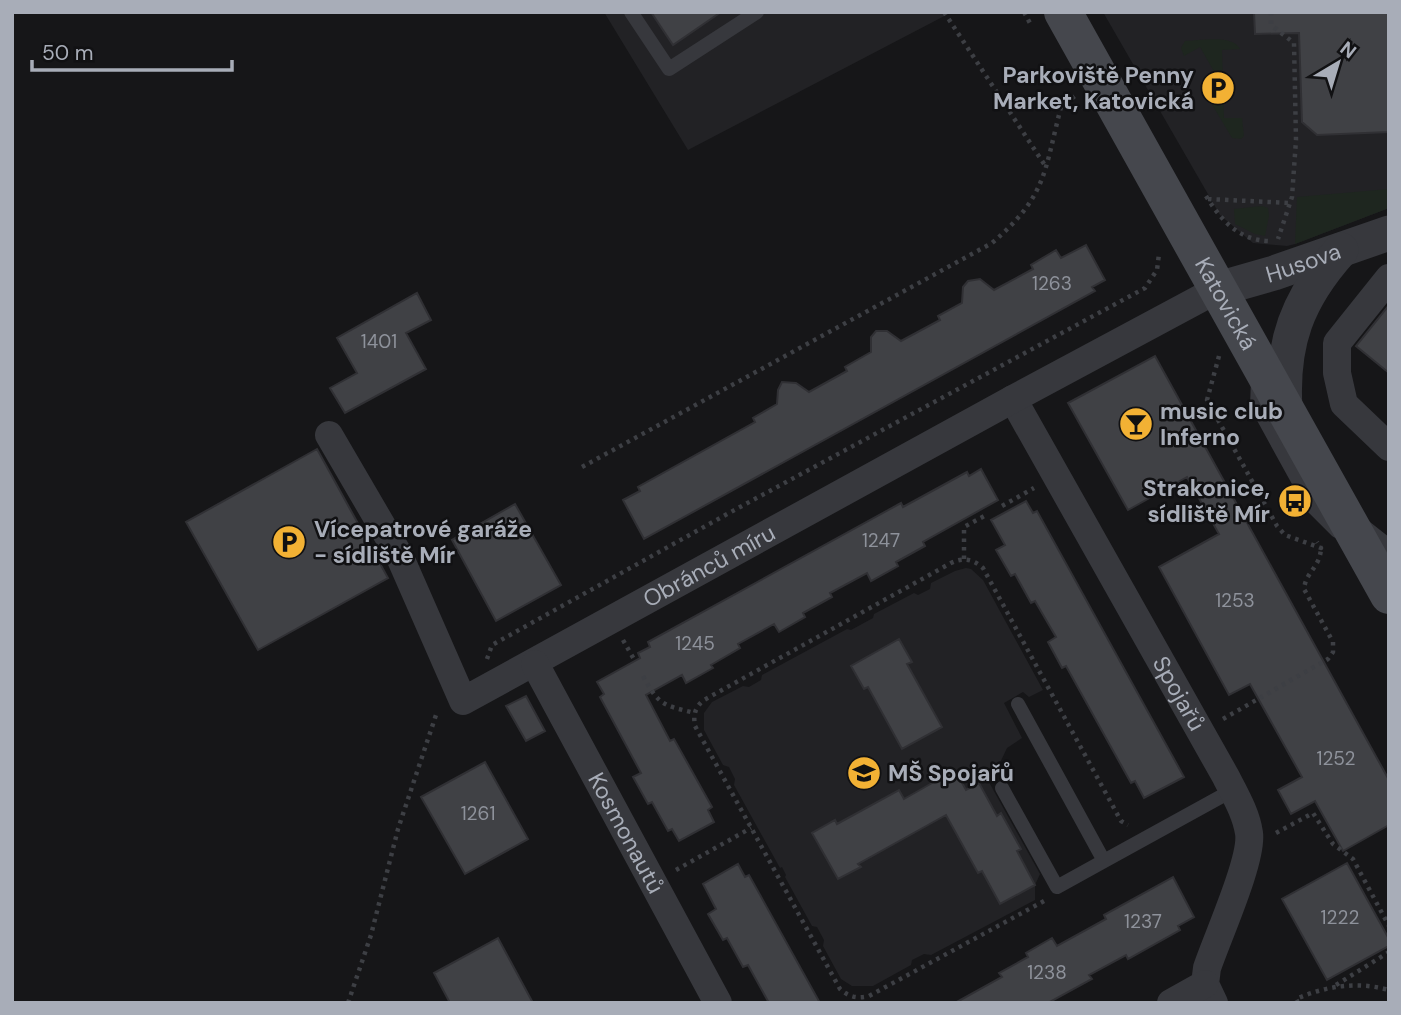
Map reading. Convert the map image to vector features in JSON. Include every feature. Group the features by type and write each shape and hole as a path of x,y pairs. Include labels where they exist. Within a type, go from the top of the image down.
{"main road":[{"name":"Katovická","path":"1063,12 1339,506 1384,571"}],"street":[{"name":"Husova","path":"1218,289 1274,273 1389,233"},
{"path":"1285,409 1285,362 1293,326 1315,281 1341,250"},
{"path":"1389,278 1336,343 1337,373 1344,404 1389,447"},
{"name":"Obránců míru","path":"329,435 399,555 463,701 1218,289"},
{"name":"Spojařů","path":"1013,399 1233,790 1250,834 1250,845 1210,961 1210,993"},
{"name":"Kosmonautů","path":"535,664 718,1003"},
{"path":"1171,1003 1210,993"}],"lane":[{"path":"631,12 669,69 757,12"},
{"path":"1258,361 1257,406 1312,506 1384,571"},
{"path":"1018,704 1104,861"},
{"path":"1002,788 1057,887 1233,790"}],"path":[{"path":"944,12 1047,168"},
{"path":"1221,219 1240,235 1257,241 1277,241 1290,203 1296,140 1294,43 1271,25 1271,12"},
{"path":"582,467 992,243 1026,210 1036,194 1047,168 1060,107 1101,78"},
{"path":"1208,199 1290,203"},
{"path":"491,686 487,663 492,645 741,506 1145,288 1157,270 1159,254"},
{"path":"1221,349 1207,400 1277,526 1285,535 1321,548"},
{"path":"1002,506 1037,486"},
{"path":"964,559 964,527 988,514"},
{"path":"1201,732 1328,659 1333,652 1333,642 1304,589 1308,575 1319,564 1321,548 1312,535"},
{"path":"1046,900 869,996 859,1000 847,995 840,989 695,726 695,713 704,700 951,563 964,559 978,563 983,568 1121,821 1129,825 1140,824"},
{"path":"643,676 653,696 661,703 695,713"},
{"path":"348,1003 371,935 398,828 436,715"},
{"path":"1266,839 1313,813 1333,844 1353,859 1389,926"},
{"path":"666,876 751,828"},
{"path":"1334,987 1389,952"},
{"path":"1298,1003 1296,999 1334,987 1361,985 1389,990"}],"shaded area":[{"path":"604,12 952,12 688,150"},
{"path":"1103,12 1389,12 1389,208 1295,244 1287,246 1253,243 1220,215"},
{"path":"1185,41 1230,41 1240,49 1222,50 1224,118 1242,118 1244,136 1241,139 1232,138 1204,91 1220,82 1200,47 1184,56 1181,48"},
{"path":"1389,189 1389,208 1295,244 1297,197"},
{"path":"1262,206 1268,208 1269,216 1265,236 1235,224 1234,209"},
{"name":"MŠ Spojařů","path":"966,568 983,580 1043,690 1029,697 1023,692 1004,703 1022,738 1007,748 990,784 1040,874 1035,885 1035,900 931,955 924,954 912,960 911,965 873,986 852,986 841,979 823,946 824,940 817,927 812,926 782,867 780,868 734,785 735,779 729,767 723,765 704,730 704,713 712,702 743,686 749,687 761,680 762,675 847,629 851,630 873,618 874,614 914,593 918,595 930,589 931,583"}],"building":[{"path":"651,12 721,12 673,45"},
{"path":"1254,12 1389,12 1389,132 1317,135 1302,122 1299,33 1255,34"},
{"path":"1086,245 1105,280 1092,287 1095,291 644,539 623,500 640,491 638,487 755,422 753,418 777,404 778,390 782,382 796,383 809,392 847,371 845,367 871,352 871,337 876,331 887,331 901,341 940,320 938,316 962,303 963,287 968,281 980,279 994,290 1033,269 1031,265 1056,250 1061,258"},
{"path":"417,293 431,320 406,333 426,369 345,413 330,388 357,373 337,338"},
{"path":"1389,305 1389,373 1356,346"},
{"path":"1155,356 1389,780 1389,825 1343,851 1315,801 1291,814 1278,790 1302,777 1250,684 1229,695 1159,567 1219,534 1187,477 1128,510 1068,403"},
{"path":"317,449 388,578 258,650 186,522"},
{"path":"981,469 998,500 923,542 925,546 896,562 898,566 871,581 867,573 830,593 832,597 803,613 805,617 779,632 774,624 738,644 740,648 686,683 682,675 646,695 670,741 674,739 712,807 708,810 714,822 679,841 672,829 668,831 652,802 648,804 633,777 641,773 600,697 604,694 597,682 640,658 638,653 650,647 648,642 901,503 903,507 967,472 969,476"},
{"path":"1026,501 1033,513 1037,511 1184,777 1144,798 1135,781 1131,783 1066,666 1062,668 1048,642 1056,637 1035,601 1031,603 1015,574 1011,576 996,550 1005,545 991,520"},
{"path":"515,504 561,585 496,621 452,540"},
{"path":"899,639 912,662 907,664 942,727 902,749 868,687 864,689 851,666"},
{"path":"526,696 545,731 526,741 506,706"},
{"path":"485,762 528,839 465,874 421,797"},
{"path":"955,770 966,790 979,783 997,816 1001,813 1021,849 1017,851 1035,885 1000,904 982,871 978,873 946,815 858,864 861,867 838,879 812,833 835,820 837,824 899,790 904,799"},
{"path":"1347,863 1389,939 1389,946 1327,980 1282,899"},
{"path":"738,864 745,877 749,875 820,1003 769,1003 748,965 743,967 727,938 723,940 708,914 716,909 703,884"},
{"path":"1173,877 1194,917 1178,926 1180,930 1128,959 1126,955 1089,975 1092,979 1048,1003 955,1003 1002,977 999,973 1028,957 1026,953 1052,938 1057,946 1106,919 1104,915"},
{"path":"498,938 533,1003 450,1003 434,973"}],"place":[{"name":"Parkoviště Penny Market, Katovická","path":"1218,88"},
{"name":"music club Inferno","path":"1136,424"},
{"name":"Strakonice, sídliště Mír","path":"1295,501"},
{"name":"Vícepatrové garáže - sídliště Mír","path":"289,542"},
{"name":"MŠ Spojařů","path":"864,773"}]}
